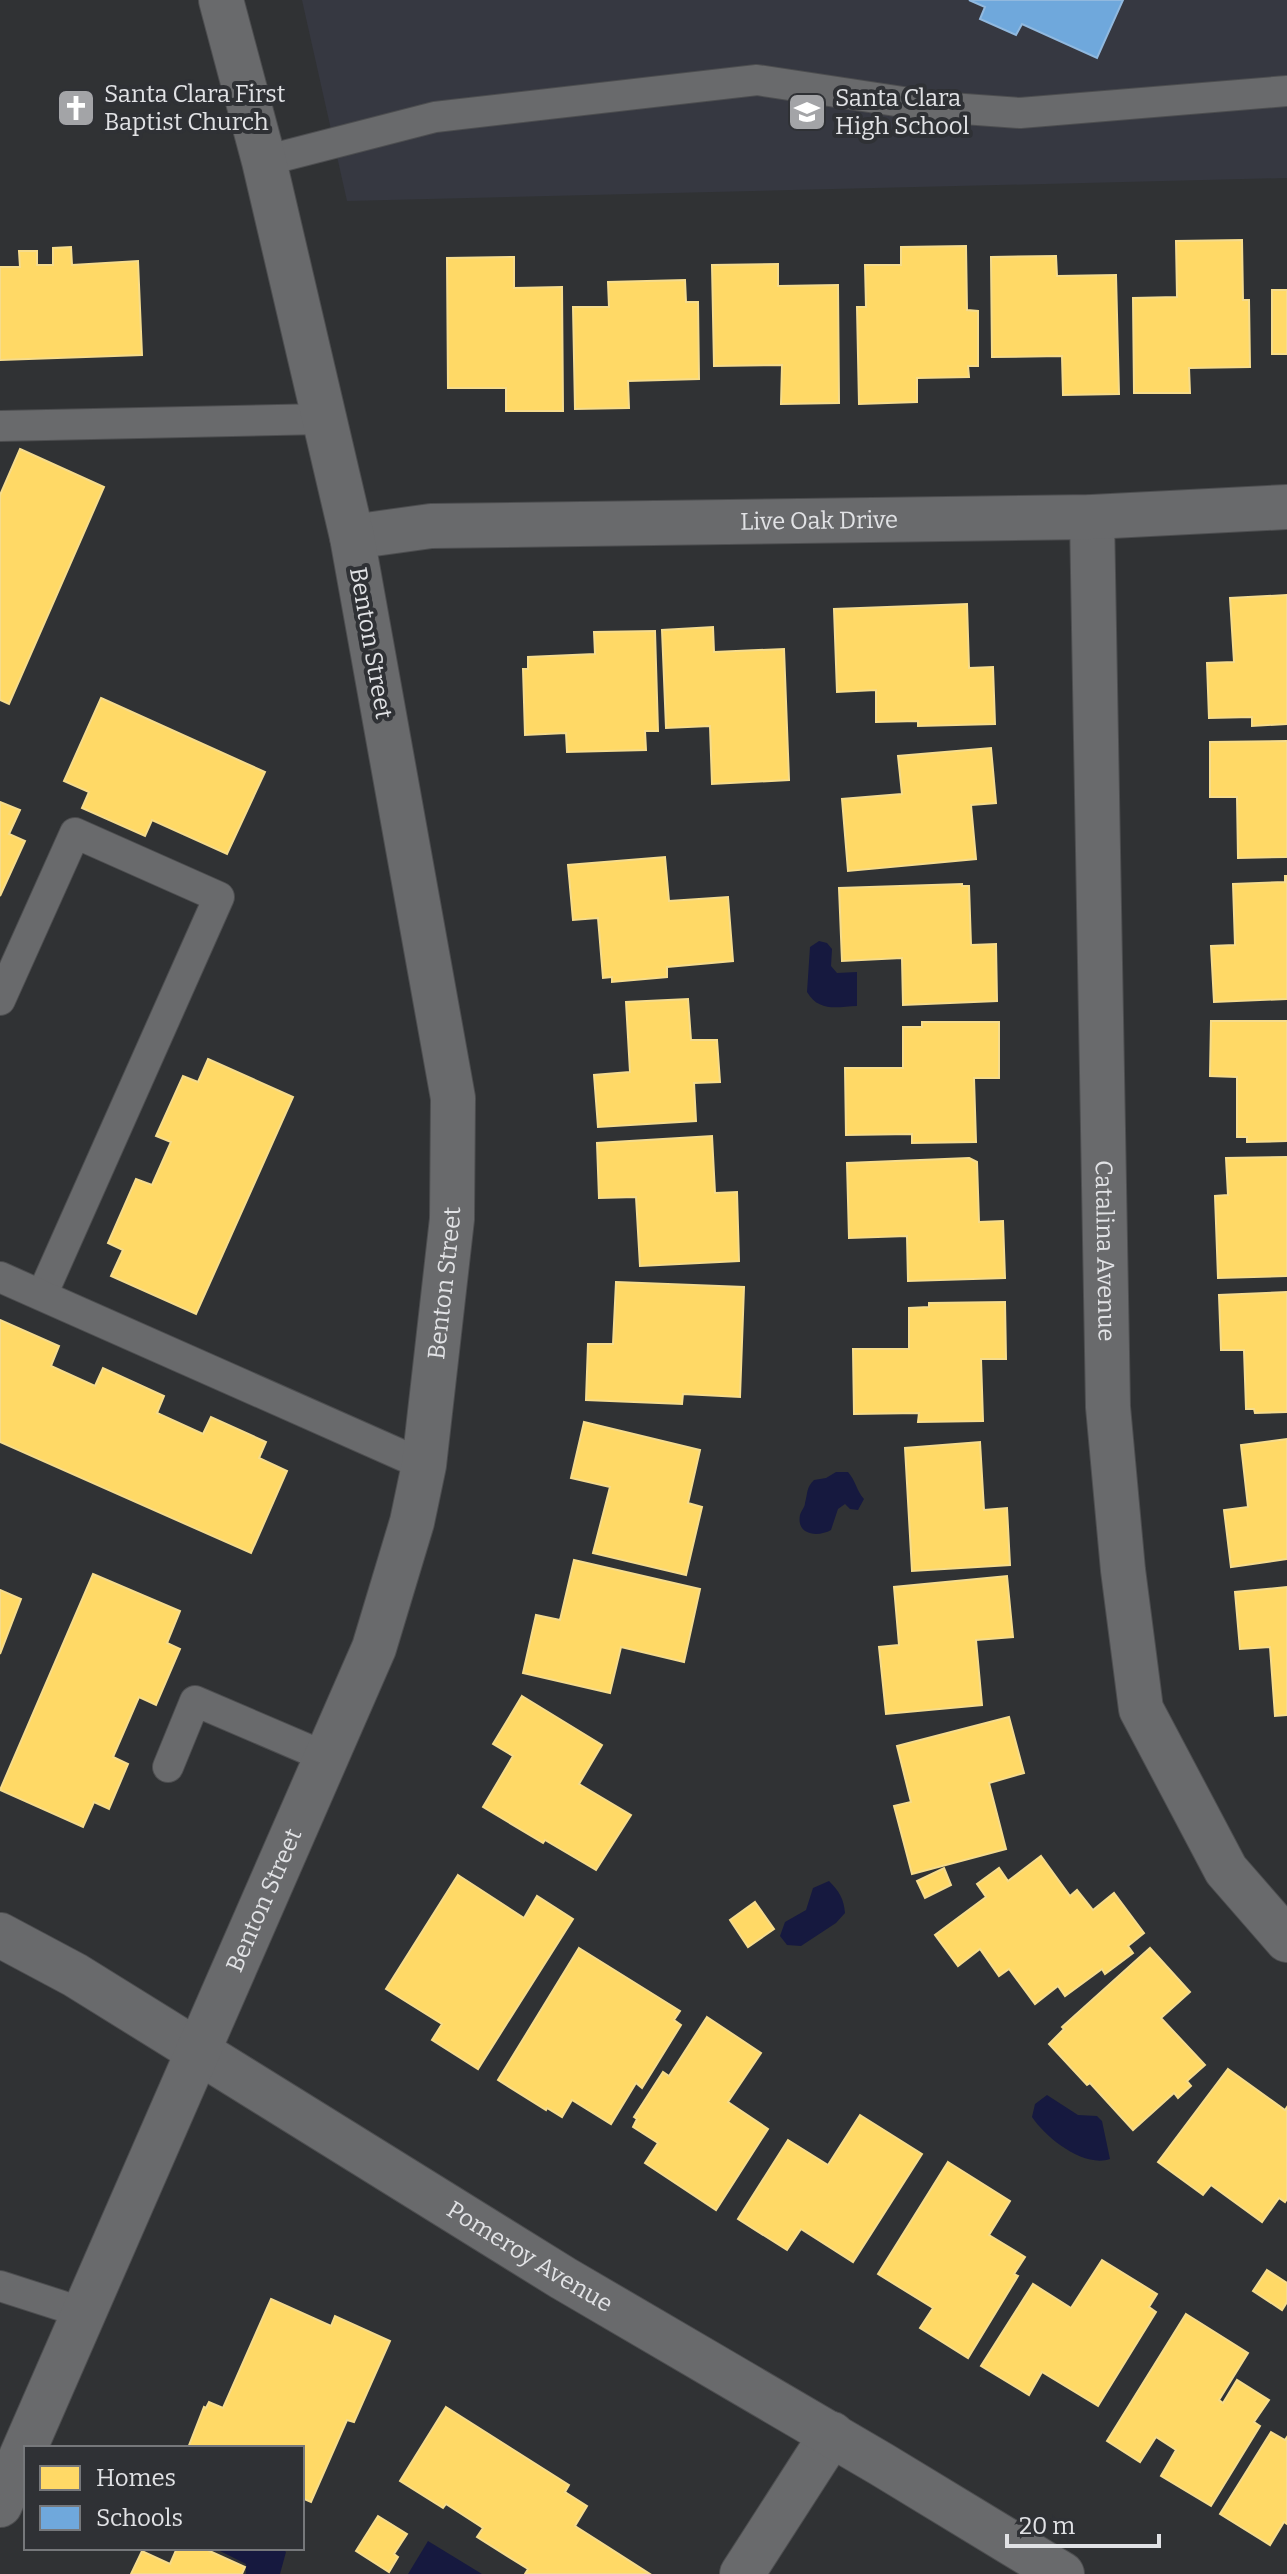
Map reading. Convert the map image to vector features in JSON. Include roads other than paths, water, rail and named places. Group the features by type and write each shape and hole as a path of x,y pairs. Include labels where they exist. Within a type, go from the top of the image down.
{"street":[{"name":"Benton Street","path":"26,2446 374,1648 412,1522 424,1465 452,1219 453,1098 352,537 264,161 221,0"},
{"name":"Live Oak Drive","path":"352,537 431,526 1092,517 1287,507"},
{"name":"Catalina Avenue","path":"1092,517 1108,1407 1123,1570 1141,1709 1226,1870 1287,1940"},
{"name":"Pomeroy Avenue","path":"0,1935 75,1975 563,2278 832,2434 1062,2574"},
{"path":"742,2574 832,2434"},
{"name":"Benton Street","path":"0,2505 24,2450"}],"lane":[{"path":"264,161 435,117 757,80 936,107 1020,113 1287,91"},
{"path":"0,426 324,419"},
{"path":"0,1000 75,833 219,897 42,1295"},
{"path":"0,1277 424,1465"},
{"path":"168,1767 195,1701 328,1758"},
{"path":"0,2286 84,2313"}],"place":[{"name":"Santa Clara First Baptist Church","path":"76,108"},
{"name":"Santa Clara High School","path":"807,112"}]}
